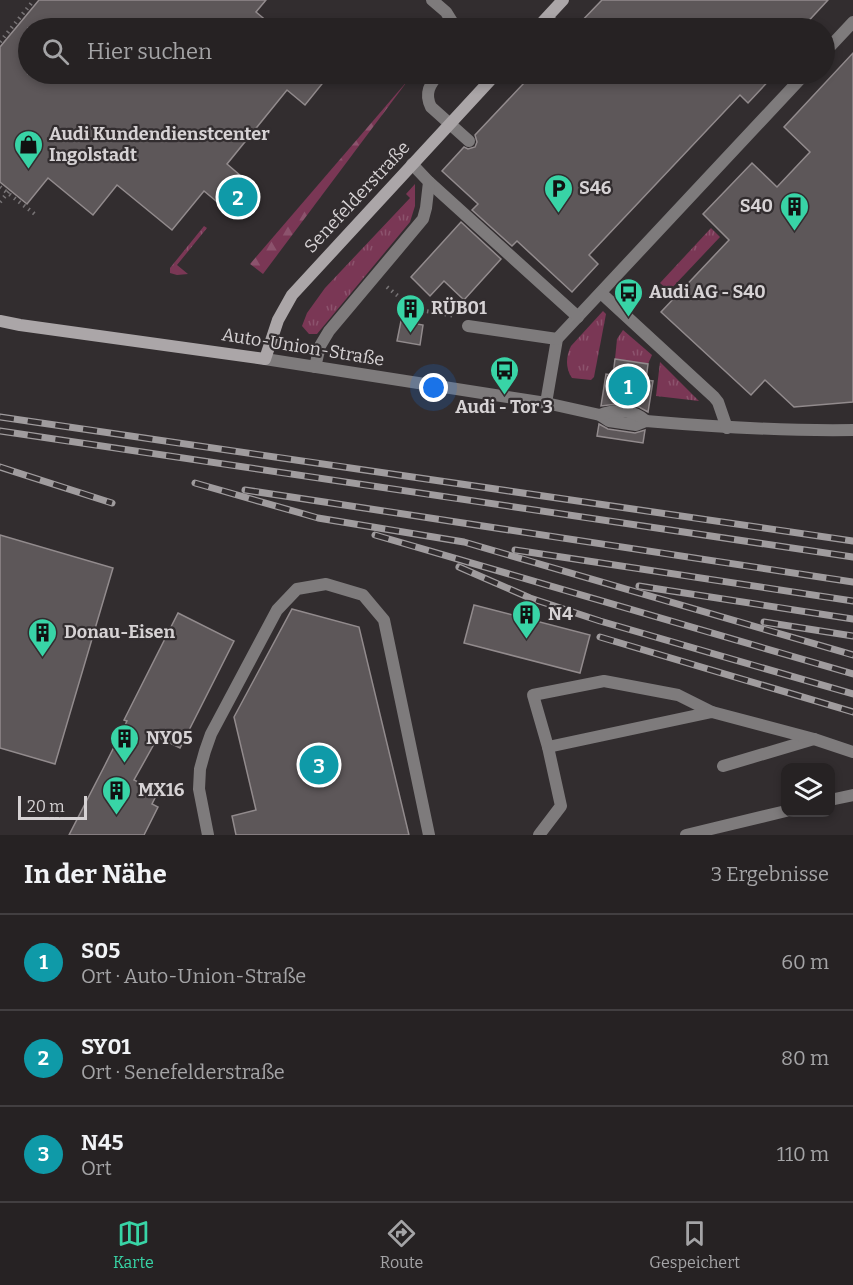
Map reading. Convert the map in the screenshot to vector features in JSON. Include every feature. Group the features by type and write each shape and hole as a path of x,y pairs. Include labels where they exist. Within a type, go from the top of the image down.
{"street":[{"path":"432,0 450,18"},
{"path":"547,18 564,0"},
{"path":"835,42 853,22"},
{"path":"431,84 428,100 431,106 469,141"},
{"name":"Senefelderstraße","path":"265,359 278,320 292,294 487,84"},
{"path":"546,403 557,339 796,84"},
{"path":"412,164 578,317"},
{"path":"315,367 320,346 329,331 423,219 429,182"},
{"path":"601,293 714,398 727,429 853,430"},
{"name":"Auto-Union-Straße","path":"0,321 546,403 600,415 610,410 638,413 646,421 727,429"},
{"path":"468,326 557,339"},
{"path":"208,835 199,789 200,769 211,734 277,610 297,589 326,584 363,595 384,620 429,835"},
{"path":"561,806 533,694 604,681 678,695 712,712 814,739 853,752"},
{"path":"548,747 712,712"},
{"path":"723,766 814,739"},
{"path":"835,799 853,795"},
{"path":"539,835 561,806 574,802"},
{"path":"686,835 781,812"}],"path":[{"path":"19,18 34,0"},
{"path":"0,42 18,20"},
{"path":"0,187 36,215"},
{"path":"0,202 9,192"},
{"path":"375,276 408,305 421,310 463,317 468,326"}],"green space":[{"path":"405,84 405,84 263,274 250,264"},
{"path":"415,184 415,206 410,222 317,334 309,334 302,326 307,313 325,288 410,198 406,194"},
{"path":"204,226 207,228 177,265 188,274 170,273 170,268"},
{"path":"711,228 720,237 669,291 660,283"},
{"path":"603,311 606,314 594,377 591,380 572,378 567,362 571,346"},
{"path":"623,330 652,355 648,364 615,359 617,339"},
{"path":"660,362 699,401 656,396"}],"building":[{"path":"39,0 266,0 256,12 263,18 24,18"},
{"path":"602,0 828,0 811,18 585,18"},
{"path":"18,25 18,84 322,84 305,105 287,90 227,164 256,189 234,216 204,191 172,230 117,185 93,215 48,178 27,204 0,182 0,47"},
{"name":"S40","path":"853,53 853,402 794,407 765,380 751,395 661,312 729,240 703,214 752,163 777,187 810,152 784,127 824,84 835,84 835,72"},
{"name":"S46","path":"523,84 766,84 748,103 740,95 589,255 598,264 572,292 517,241 512,246 472,210 478,204 442,171 464,147 468,149 475,147 477,142 475,135"},
{"path":"461,222 501,259 464,300 444,281 430,296 411,277"},
{"name":"RÜB01","path":"401,321 423,325 420,345 397,341"},
{"path":"615,359 648,364 646,380 653,381 648,412 625,403 601,406 606,374 613,375"},
{"path":"599,424 608,429 635,433 645,430 643,443 597,436"},
{"name":"Donau-Eisen","path":"0,535 113,568 55,764 0,748"},
{"name":"N4","path":"474,605 590,635 580,673 464,643"},
{"path":"292,609 359,627 409,835 236,835 232,816 256,810 234,717"},
{"path":"178,613 234,641 180,748 158,737 134,780 158,792 152,804 158,807 144,835 69,835 127,721 124,720"}],"railway":[{"path":"0,417 853,541"},
{"path":"0,431 853,557"},
{"path":"0,467 112,503"},
{"path":"195,483 318,518 464,542 853,655"},
{"path":"245,490 853,582"},
{"path":"375,535 853,674"},
{"path":"515,550 853,601"},
{"path":"459,567 530,598 600,621 853,694"},
{"path":"639,586 853,619"},
{"path":"764,622 853,636"},
{"path":"600,637 853,712"}],"place":[{"name":"Audi Kundendienstcenter Ingolstadt","path":"28,170"},
{"name":"SY01","path":"238,197"},
{"name":"S46","path":"558,214"},
{"name":"S40","path":"794,232"},
{"name":"Audi AG - S40","path":"628,318"},
{"name":"RÜB01","path":"410,334"},
{"name":"S05","path":"628,386"},
{"name":"Audi - Tor 3","path":"504,396"},
{"name":"N4","path":"527,640"},
{"name":"Donau-Eisen","path":"43,658"},
{"name":"NY05","path":"125,764"},
{"name":"N45","path":"319,765"},
{"name":"MX16","path":"117,816"}]}
